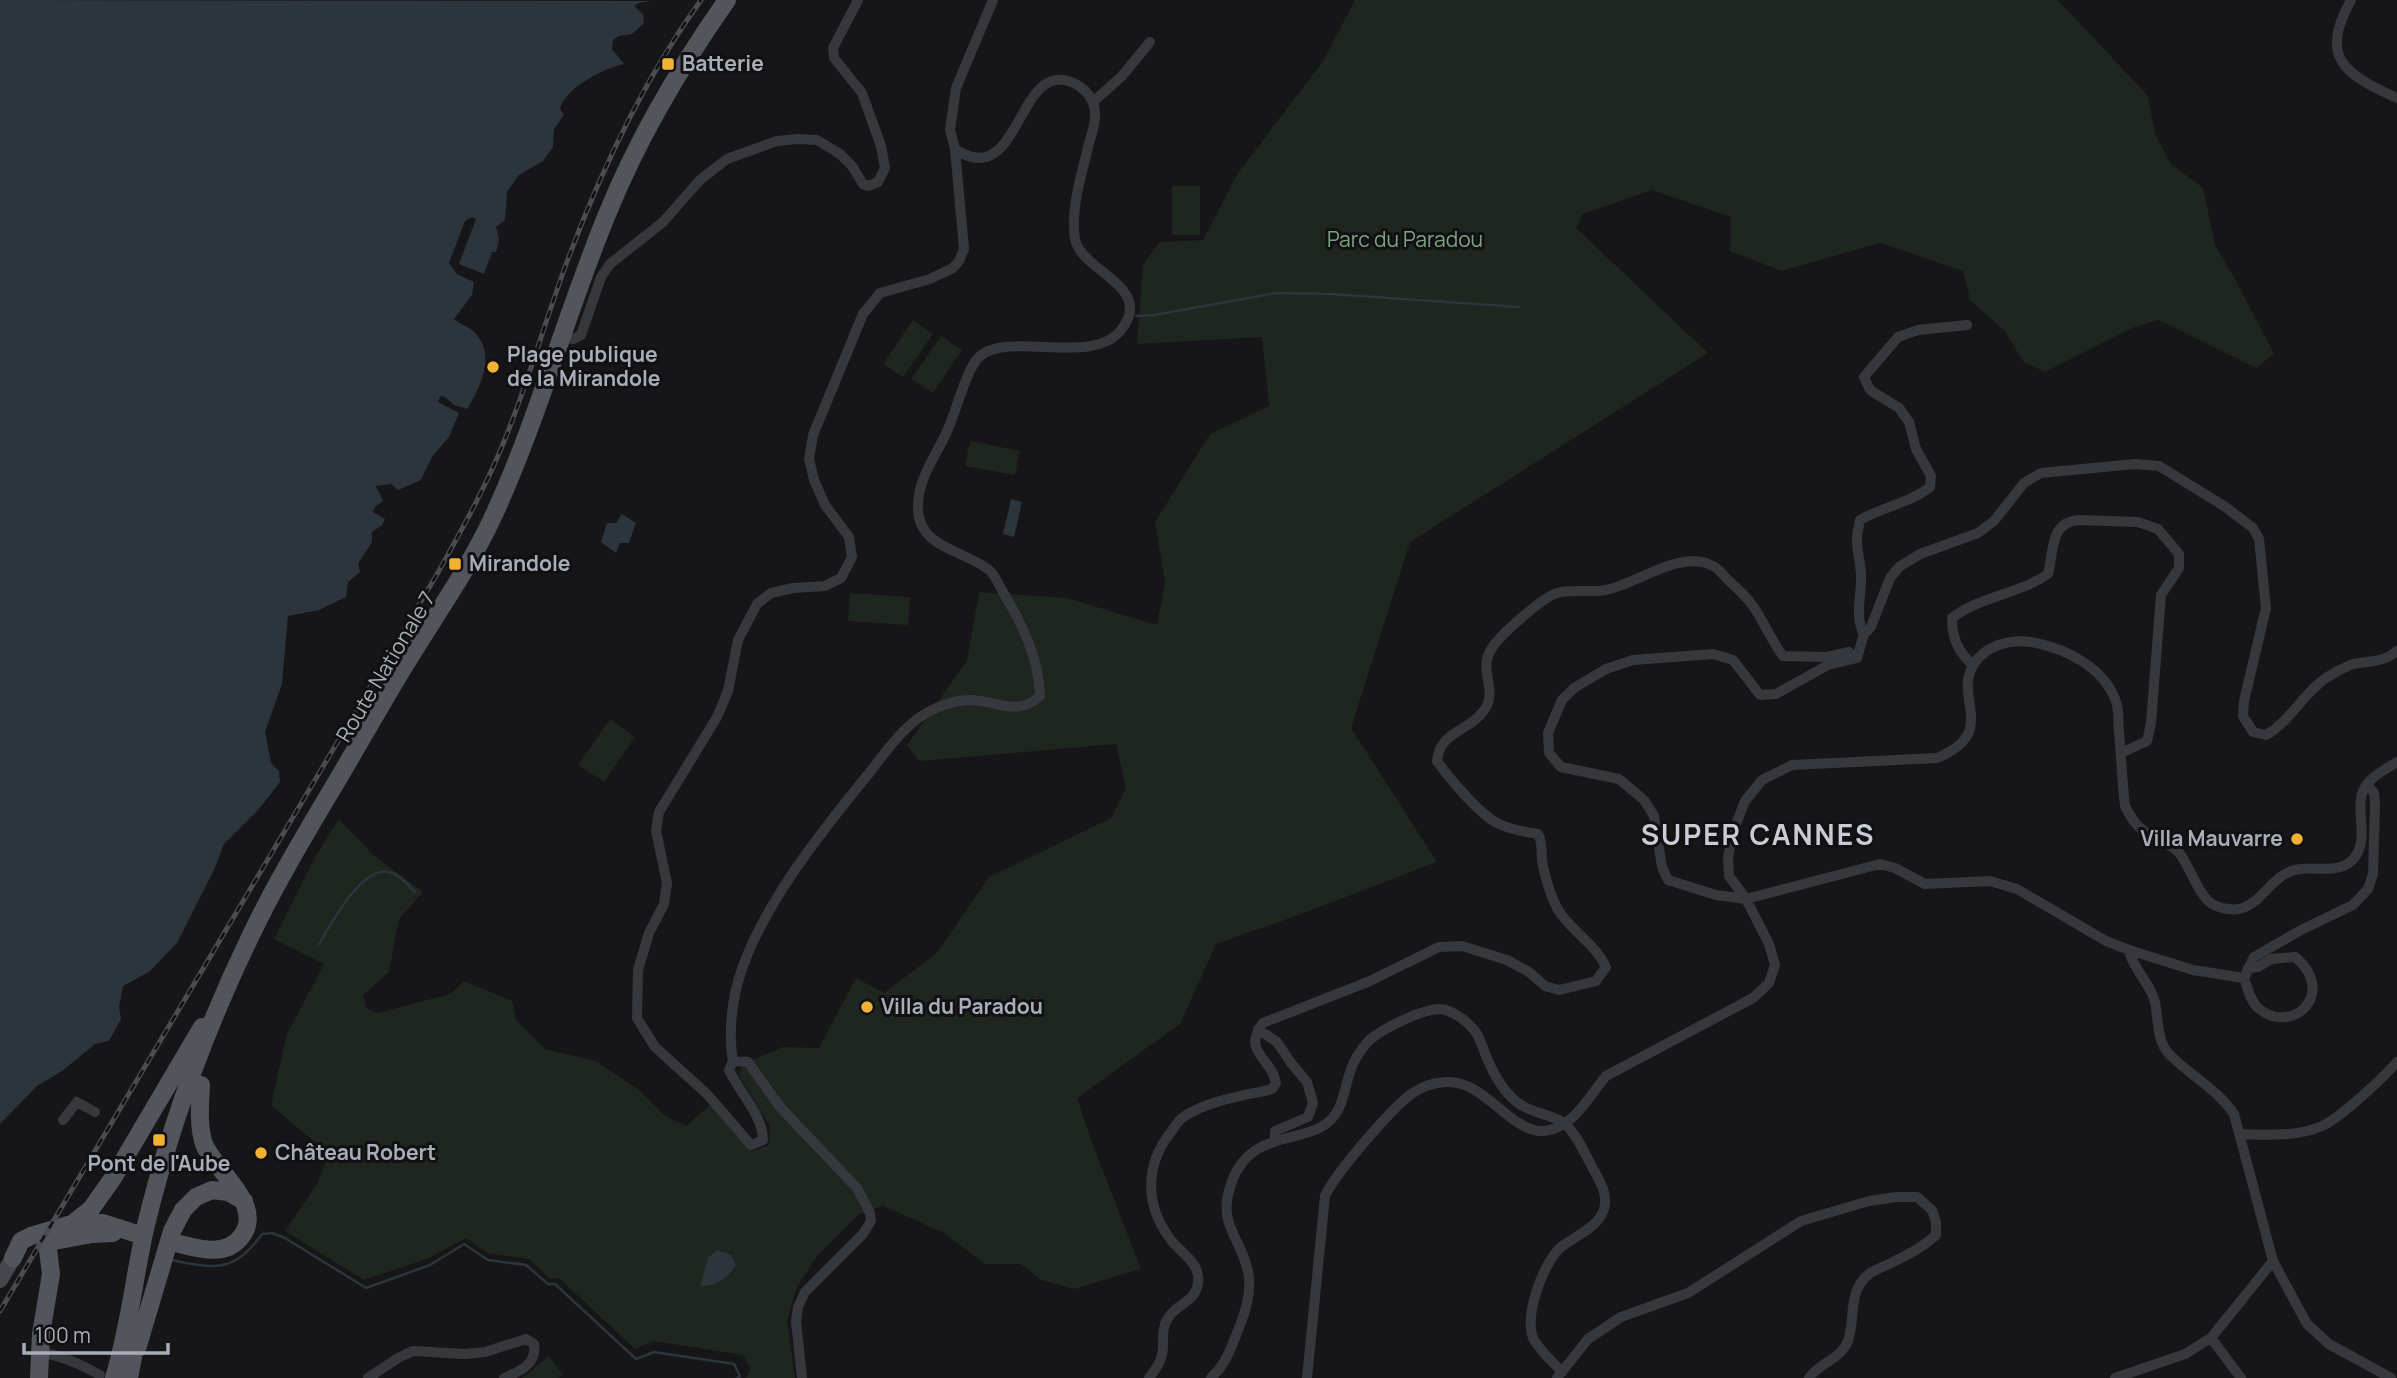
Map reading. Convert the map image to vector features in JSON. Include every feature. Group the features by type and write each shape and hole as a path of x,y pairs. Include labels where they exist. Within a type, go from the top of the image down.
{"main road":[{"path":"130,1374 158,1231 181,1140 255,934 288,864 402,670 465,570 489,525 511,475 608,211 629,164 667,90 727,0"},
{"name":"Route Nationale 7","path":"223,995 319,822 470,572 494,527 524,458 613,214 651,131 696,55 733,0"},
{"path":"0,1280 13,1258 28,1247 58,1234 91,1209 113,1178 185,1054 223,995"},
{"path":"107,1376 124,1344 149,1216 186,1094 223,995"},
{"path":"176,1243 218,1250 235,1242 246,1229 248,1218 244,1201 205,1144 201,1133 201,1085"},
{"path":"130,1374 172,1231 183,1210 196,1197 212,1190 228,1192 244,1201"},
{"path":"39,1378 45,1306 51,1274 50,1262 58,1234"}],"street":[{"path":"566,338 573,339 581,335 601,277 610,264 663,222 700,180 727,159 777,141 817,140 840,154 852,166 863,184 868,186 878,182 885,168 881,146 862,93 834,58 833,48 858,0"},
{"path":"955,149 970,157 984,157 1002,149 1036,91 1050,82 1064,81 1077,85 1088,93 1095,114 1074,209 1073,229 1078,247 1118,284 1129,299 1129,310 1120,332 1106,341 1084,347 994,349 981,355 971,367 959,407 925,474 918,507 921,526 931,539 991,571 1018,617 1040,676 1040,696 1031,704 1018,707 968,700 946,705 920,717 899,736 827,824 776,901 750,947 736,986 730,1049 733,1061 729,1070 763,1127 763,1140 751,1145 707,1094 654,1047 637,1018 638,970 649,933 664,904 667,883 656,831 659,812 717,717 728,691 738,640 757,604 771,593 793,588 825,586 841,578 852,557 849,537 825,505 814,481 809,459 813,435 863,314 880,293 930,279 953,268 960,261 964,249 955,149 950,130 956,88 993,0"},
{"path":"2351,0 2340,23 2337,55 2342,64 2371,86 2397,98"},
{"path":"1093,102 1122,76 1150,42"},
{"path":"1864,634 1858,615 1861,572 1857,540 1860,520 1921,494 1930,487 1931,476 1916,449 1909,422 1899,408 1870,390 1864,377 1898,337 1918,330 1967,326"},
{"path":"2367,785 2374,793 2375,804 2373,874 2368,889 2353,905 2254,957 2246,973 2250,997 2259,1008 2274,1015 2290,1017 2305,1010 2312,997 2313,980 2306,966 2295,957 2272,959 2246,973 2193,970 2106,941 2017,890 1990,881 1925,884 1895,868 1880,864 1746,899 1716,895 1668,880 1662,867 1654,816 1644,800 1619,779 1561,767 1549,752 1548,733 1562,700 1574,688 1606,670 1633,660 1713,654 1733,660 1760,695 1776,694 1828,665 1857,658 1864,634 1871,627 1890,578 1899,567 1920,554 1978,533 1994,521 2024,483 2041,473 2135,464 2159,466 2224,506 2253,528 2259,538 2266,608 2244,701 2243,716 2253,732 2266,736 2277,729 2305,695 2326,677 2351,665 2376,663 2397,651"},
{"path":"1973,665 1963,656 1952,634 1952,618 1967,607 2034,584 2048,574 2053,538 2061,527 2079,520 2137,522 2158,528 2179,554 2179,568 2161,595 2151,723 2147,741 2121,752"},
{"path":"1149,1378 1162,1354 1163,1331 1168,1318 1192,1300 1198,1282 1195,1264 1172,1241 1155,1215 1150,1189 1154,1161 1166,1138 1182,1117 1202,1107 1272,1089 1276,1083 1275,1074 1259,1056 1255,1044 1262,1023 1370,981 1439,947 1462,946 1507,960 1529,972 1545,986 1559,990 1596,981 1606,967 1601,956 1566,923 1555,904 1542,864 1542,843 1538,834 1495,821 1452,782 1437,761 1437,749 1446,739 1477,718 1486,708 1490,692 1485,665 1492,648 1534,608 1556,593 1607,590 1673,565 1698,560 1714,565 1751,603 1783,656 1827,657 1848,653 1860,646"},
{"path":"1307,1378 1325,1196 1338,1174 1397,1107 1413,1092 1430,1084 1448,1081 1467,1086 1525,1126 1544,1131 1565,1124 1576,1115 1606,1076 1753,998 1769,984 1775,965 1769,944 1746,899 1730,876 1728,858 1733,832 1745,802 1762,780 1792,765 1937,758 1954,751 1966,739 1972,720 1969,685 1973,665 1989,648 2018,640 2055,646 2083,663 2106,682 2117,705 2125,806 2133,821 2143,831 2179,853 2211,903 2228,909 2242,908 2254,902 2292,870 2332,869 2347,864 2357,855 2362,838 2362,793 2379,773 2397,762"},
{"path":"2129,950 2131,959 2152,993 2157,1026 2167,1053 2223,1098 2234,1114 2273,1261 2307,1324 2329,1344 2391,1378"},
{"path":"1211,1378 1224,1367 1248,1304 1249,1278 1243,1254 1229,1227 1225,1205 1231,1183 1244,1161 1260,1146 1275,1139 1318,1130 1329,1123 1338,1110 1355,1059 1371,1038 1418,1014 1442,1009 1461,1018 1476,1033 1490,1066 1509,1096 1520,1106 1565,1124 1598,1178 1606,1198 1604,1212 1592,1226 1559,1249 1544,1271 1535,1298 1531,1321 1534,1339 1559,1375 1588,1339 1621,1317 1688,1293 1801,1221 1896,1196 1917,1197 1924,1201 1932,1210 1936,1222 1936,1236 1904,1257 1870,1273 1858,1286 1852,1303 1848,1342 1835,1358 1813,1371 1809,1378"},
{"path":"1258,1029 1277,1042 1307,1082 1313,1103 1308,1117 1275,1131 1275,1139"},
{"path":"733,1061 748,1062 780,1107 833,1166 857,1188 870,1213 871,1221 863,1234 806,1292 798,1307 796,1321 802,1378"},
{"path":"2240,1134 2284,1134 2324,1125 2361,1096 2397,1062"},
{"path":"63,1120 77,1102 95,1112"},
{"path":"2115,1378 2185,1354 2211,1338 2273,1261"},
{"path":"2211,1338 2241,1378"},
{"path":"368,1378 398,1357 413,1352 485,1352 526,1339 534,1344 536,1354 530,1364 504,1378"},
{"path":"40,1352 56,1354 107,1376"}],"green space":[{"name":"Parc du Paradou","path":"1355,0 2058,0 2148,96 2155,134 2171,164 2203,188 2215,245 2274,354 2256,368 2159,320 2132,328 2045,372 2023,361 2004,330 1970,300 1963,271 1880,243 1781,271 1730,251 1731,217 1652,190 1583,214 1576,228 1708,353 1410,542 1351,728 1437,862 1216,944 1180,1024 1077,1098 1141,1269 1074,1289 1041,1280 1021,1264 985,1264 942,1232 883,1206 859,1214 817,1256 796,1289 787,1321 795,1378 746,1378 751,1369 743,1355 654,1341 635,1349 560,1279 549,1278 529,1259 487,1253 466,1238 427,1259 364,1280 285,1231 317,1184 329,1154 271,1105 287,1034 324,964 274,939 314,859 339,819 372,854 423,892 399,919 389,972 363,995 366,1008 378,1013 450,994 464,981 512,1001 516,1020 545,1049 596,1061 638,1089 665,1116 686,1126 711,1104 752,1151 769,1145 770,1126 739,1075 742,1064 783,1047 819,1048 856,978 884,993 937,953 989,877 1111,818 1126,788 1116,744 919,761 907,745 967,661 979,592 1067,598 1157,625 1165,581 1155,522 1210,434 1269,406 1262,337 1137,344 1143,265 1159,242 1203,240 1238,173 1323,61"},
{"path":"1172,186 1200,186 1200,235 1172,235"},
{"path":"913,320 933,334 903,377 883,364"},
{"path":"941,336 962,350 933,393 911,379"},
{"path":"970,441 1020,451 1015,475 965,466"},
{"path":"850,593 910,597 908,625 848,621"},
{"path":"610,719 635,737 604,782 578,765"},
{"path":"549,1356 563,1375 559,1378 522,1378"}],"shaded area":[{"path":"0,0 651,1 634,6 643,14 644,23 632,34 613,40 612,49 624,64 596,74 569,94 560,109 564,115 554,129 553,147 543,161 519,175 507,192 505,220 496,227 499,240 496,252 492,252 484,274 459,264 476,219 472,217 465,221 449,263 457,274 474,282 472,295 454,319 471,329 480,339 485,359 481,380 467,409 440,396 438,402 459,413 449,437 432,457 421,480 398,490 391,484 376,486 383,501 373,512 385,519 382,525 372,532 372,542 358,564 360,572 348,582 346,597 319,610 288,616 282,684 265,732 271,763 279,771 280,782 259,809 224,844 214,870 177,943 149,972 123,986 119,1007 121,1019 109,1041 95,1044 62,1071 37,1086 0,1124"},
{"path":"1011,499 1022,502 1014,537 1003,534"},
{"path":"622,514 636,523 629,543 620,543 616,553 601,542 607,523 616,523"},
{"path":"717,1250 731,1255 736,1265 721,1280 700,1286 708,1258"}],"waterway":[{"path":"1136,316 1276,293 1331,294 1519,307"},
{"path":"319,944 348,898 368,877 379,872 393,873 415,892"},
{"path":"172,1260 200,1265 223,1265 242,1256 262,1234 272,1233 285,1238 366,1288 430,1265 464,1244 488,1260 526,1265 548,1284 555,1284 636,1359 654,1352 734,1364 740,1376 737,1378"}],"railway":[{"path":"0,1311 464,526 505,439 568,259 595,191 643,93 701,0"}],"place":[{"name":"Batterie","path":"668,64"},
{"name":"Plage publique de la Mirandole","path":"493,367"},
{"name":"Mirandole","path":"455,564"},
{"name":"Villa Mauvarre","path":"2297,839"},
{"name":"Villa du Paradou","path":"867,1007"},
{"name":"Pont de l'Aube","path":"159,1140"},
{"name":"Château Robert","path":"261,1153"}],"district":[{"name":"SUPER CANNES","path":"1758,835"}]}
